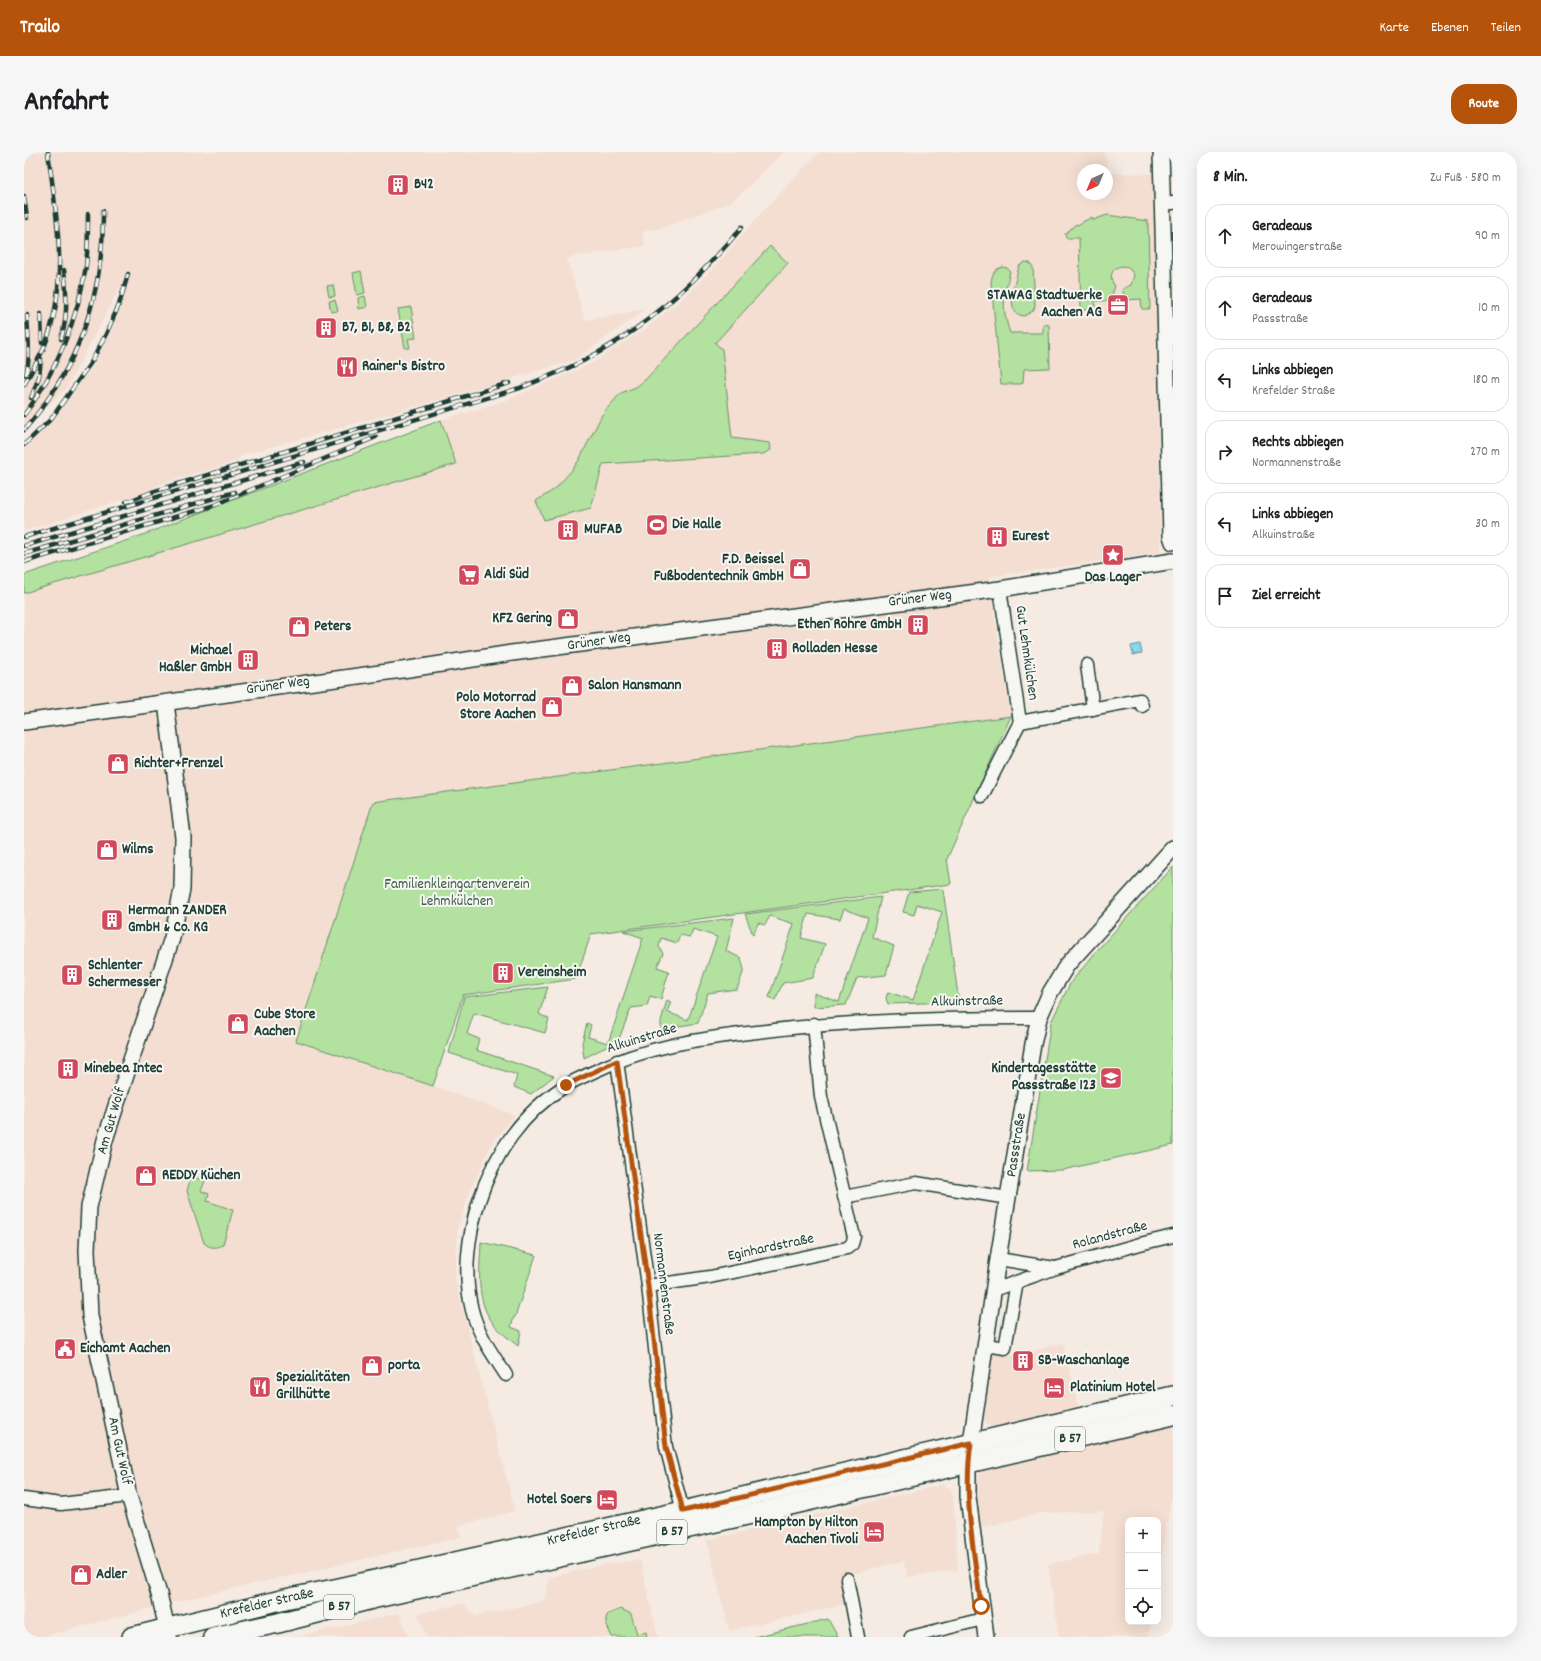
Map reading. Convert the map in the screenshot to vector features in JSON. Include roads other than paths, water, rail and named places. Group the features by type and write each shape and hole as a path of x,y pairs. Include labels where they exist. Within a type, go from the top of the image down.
{"main road":[{"name":"Krefelder Straße","path":"132,1637 168,1633 284,1599 683,1511 1173,1396"},
{"name":"Krefelder Straße","path":"213,1637 278,1623 372,1599 670,1533 1173,1415"}],"street":[{"path":"1161,152 1168,204 1171,536 1173,542"},
{"name":"Grüner Weg","path":"24,722 409,669 512,652 1000,589 1173,561"},
{"name":"Gut Lehmkülchen","path":"982,796 1020,722 1000,589"},
{"path":"1087,665 1093,709"},
{"name":"Gut Lehmkülchen","path":"1020,722 1140,700 1142,706"},
{"name":"Am Gut Wolf","path":"166,703 183,837 182,890 172,938 105,1140 89,1207 86,1250 90,1316 129,1496 159,1594 168,1633"},
{"name":"Passstraße","path":"986,1637 968,1497 968,1463 998,1259 1033,1044 1039,1018 1050,993 1067,965 1173,848"},
{"name":"Alkuinstraße","path":"506,1375 487,1346 472,1311 468,1286 468,1264 470,1237 474,1215 483,1188 497,1159 513,1132 535,1108 566,1085 617,1061 651,1049 701,1039 814,1024 901,1019 1039,1018"},
{"name":"Eginhardstraße","path":"648,1286 710,1277 847,1248 852,1244 854,1237 822,1097 814,1024"},
{"name":"Normannenstraße","path":"617,1061 648,1286 666,1447 683,1511"},
{"path":"844,1197 916,1183 1008,1198"},
{"name":"Rolandstraße","path":"994,1290 1056,1268 1173,1236"},
{"name":"Rolandstraße","path":"998,1259 1056,1268"},
{"path":"986,1344 1005,1348 1017,1282"},
{"name":"Am Gut Wolf","path":"24,1499 61,1504 129,1496"},
{"path":"847,1579 858,1637"},
{"path":"911,1637 983,1620"}],"water":[{"path":"1140,644 1142,653 1133,655 1131,646"}],"railway":[{"path":"24,385 43,350 51,326 59,277 59,252 55,202 48,152"},
{"path":"24,196 27,218"},
{"path":"24,430 60,381 84,328 93,301 99,272 103,211"},
{"path":"24,415 36,399 56,363 71,325 86,266 88,247 88,214"},
{"path":"24,537 520,388 564,370 606,348 644,323 696,278 742,227"},
{"path":"61,339 65,322 66,304 64,270"},
{"path":"24,445 51,419 92,361 119,305 128,274"},
{"path":"41,314 42,343"},
{"path":"26,375 29,352 27,315"},
{"path":"31,398 39,377 41,359"},
{"path":"126,502 152,492 509,383"},
{"path":"24,562 215,505 376,437"},
{"path":"24,546 304,462"},
{"path":"24,554 235,492"}],"place":[{"name":"B42","path":"398,185"},
{"name":"STAWAG Stadtwerke Aachen AG","path":"1118,305"},
{"name":"B7, B1, B8, B2","path":"326,328"},
{"name":"Rainer's Bistro","path":"347,367"},
{"name":"Die Halle","path":"657,525"},
{"name":"MUFAB","path":"568,530"},
{"name":"Eurest","path":"997,537"},
{"name":"Das Lager","path":"1113,555"},
{"name":"F.D. Beissel Fußbodentechnik GmbH","path":"800,569"},
{"name":"Aldi Süd","path":"469,575"},
{"name":"KFZ Gering","path":"568,619"},
{"name":"Ethen Rohre GmbH","path":"918,625"},
{"name":"Peters","path":"299,627"},
{"name":"Rolladen Hesse","path":"777,649"},
{"name":"Michael Haßler GmbH","path":"248,660"},
{"name":"Salon Hansmann","path":"572,686"},
{"name":"Polo Motorrad Store Aachen","path":"552,707"},
{"name":"Richter+Frenzel","path":"118,764"},
{"name":"Wilms","path":"107,850"},
{"name":"Hermann ZANDER GmbH & Co. KG","path":"112,920"},
{"name":"Vereinsheim","path":"503,973"},
{"name":"Schlenter Schermesser","path":"72,975"},
{"name":"Cube Store Aachen","path":"238,1024"},
{"name":"Minebea Intec","path":"68,1069"},
{"name":"Kindertagesstätte Passstraße 123","path":"1111,1078"},
{"name":"REDDY Küchen","path":"146,1176"},
{"name":"Eichamt Aachen","path":"65,1349"},
{"name":"SB-Waschanlage","path":"1023,1361"},
{"name":"porta","path":"372,1366"},
{"name":"Spezialitäten Grillhütte","path":"260,1387"},
{"name":"Platinium Hotel","path":"1054,1388"},
{"name":"Hotel Soers","path":"607,1500"},
{"name":"Hampton by Hilton Aachen Tivoli","path":"874,1532"},
{"name":"Adler","path":"81,1575"}],"park label":[{"name":"Familienkleingartenverein Lehmkülchen","path":"457,894"}]}
